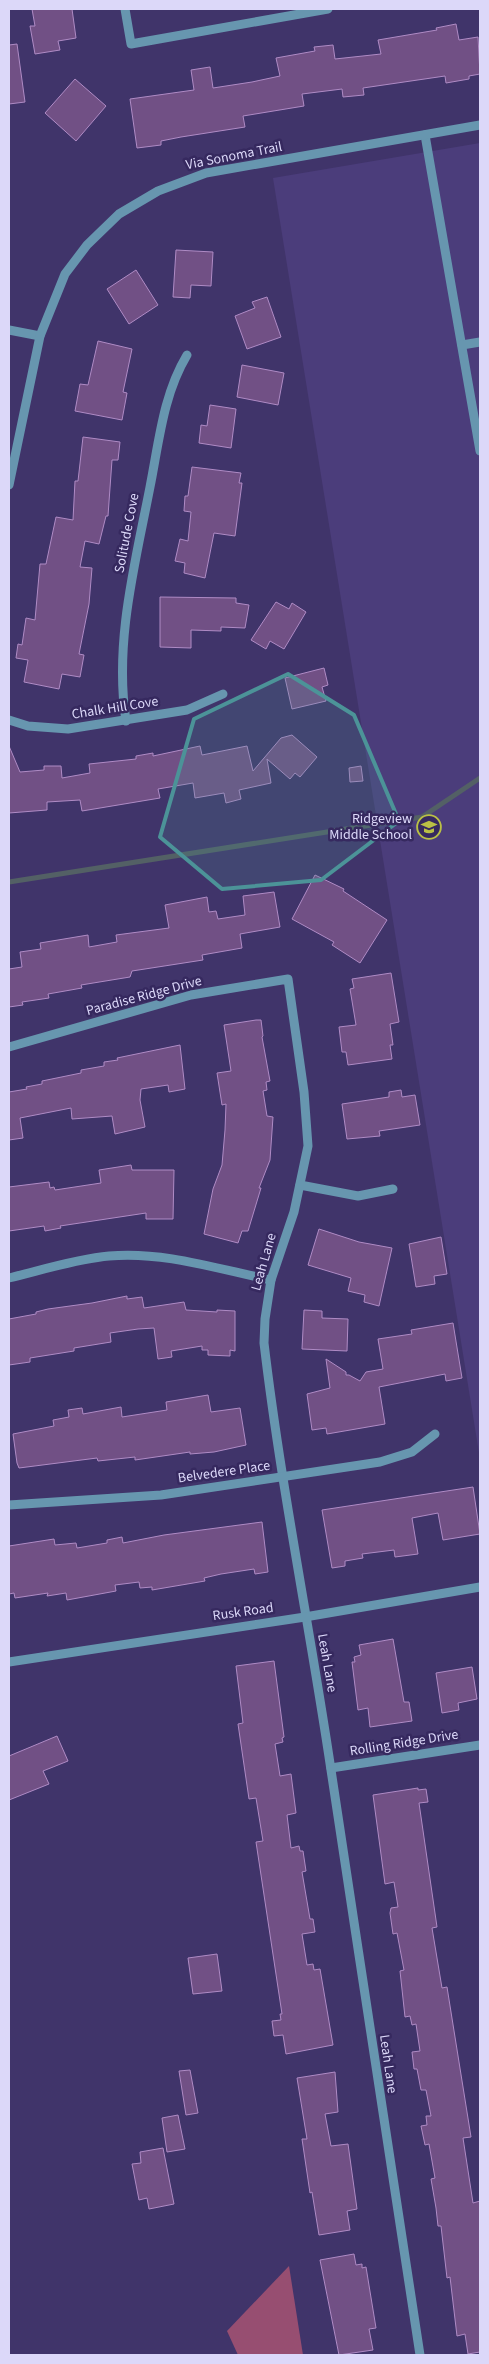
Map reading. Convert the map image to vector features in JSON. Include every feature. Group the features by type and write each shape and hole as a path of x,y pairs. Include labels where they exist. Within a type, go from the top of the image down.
{"street":[{"path":"125,9 131,44 328,9"},
{"name":"Via Sonoma Trail","path":"9,486 40,336 65,274 74,260 99,232 119,214 158,190 206,174 480,125"},
{"path":"426,135 480,452"},
{"path":"9,330 40,336"},
{"path":"462,345 480,342"},
{"name":"Solitude Cove","path":"126,721 122,699 122,656 127,606 168,395 187,355"},
{"name":"Chalk Hill Cove","path":"9,720 28,726 57,729 126,721 196,708 223,694"},
{"name":"Paradise Ridge Drive","path":"9,1047 192,995 288,978"},
{"name":"Leah Lane","path":"288,978 304,1092 308,1146 300,1185 271,1280 265,1319 264,1344 305,1617 331,1768 377,2088 420,2355"},
{"path":"300,1185 358,1196 393,1189"},
{"path":"9,1278 108,1256 134,1255 160,1257 271,1280"},
{"name":"Belvedere Place","path":"9,1505 161,1495 398,1458 412,1452 435,1434"},
{"name":"Rusk Road","path":"9,1662 305,1617 480,1587"},
{"name":"Rolling Ridge Drive","path":"331,1768 480,1745"}],"highlighted area":[{"path":"288,674 354,715 399,821 321,880 222,889 160,837 194,719"}],"shaded area":[{"name":"Ridgeview Middle School","path":"480,143 480,1459 273,178"},
{"path":"289,2266 303,2355 238,2355 227,2331"}],"building":[{"path":"32,9 72,9 76,38 58,41 60,50 35,54 30,26 35,26"},
{"path":"456,24 459,40 478,37 480,74 469,76 469,79 446,83 445,76 363,88 364,95 343,97 342,89 302,94 304,106 243,116 245,127 181,137 161,141 161,145 137,148 130,99 194,90 191,70 210,67 213,88 252,82 280,76 276,58 315,51 314,47 333,45 335,59 381,54 378,40 437,30 436,28"},
{"path":"17,44 25,102 9,104 9,45"},
{"path":"75,79 106,106 76,141 45,113"},
{"path":"176,250 213,252 211,286 191,285 190,298 173,297"},
{"path":"136,270 158,305 129,324 107,289"},
{"path":"267,297 281,337 247,349 235,316 255,308 252,302"},
{"path":"98,341 132,349 123,392 127,393 122,420 75,411 80,384 88,385"},
{"path":"242,365 284,373 278,405 237,397"},
{"path":"210,405 236,409 231,448 199,443 201,425 207,426"},
{"path":"83,437 120,442 118,460 112,460 108,516 106,516 99,544 85,541 80,567 92,568 89,604 79,654 84,655 80,677 62,674 59,689 24,682 28,660 16,658 18,644 22,645 26,618 35,620 40,564 46,564 56,517 73,520 75,481 78,481"},
{"path":"192,467 241,473 239,483 242,483 235,536 214,533 205,578 184,573 185,563 175,561 180,539 188,541 191,512 184,511 185,496 188,496"},
{"path":"160,597 236,598 236,603 249,605 245,628 221,627 221,631 191,630 191,648 160,647"},
{"path":"276,602 289,609 292,603 306,612 284,649 270,641 266,649 251,640"},
{"path":"324,668 328,685 322,687 326,701 292,709 285,678"},
{"path":"292,735 317,757 300,777 295,773 290,779 267,759 271,783 239,790 241,799 226,803 224,793 195,798 193,783 158,789 160,798 82,811 80,800 47,802 47,810 9,813 9,746 20,772 44,770 44,766 61,766 62,778 90,773 89,764 136,759 136,756 153,753 153,756 200,746 202,755 247,746 253,771 281,738"},
{"path":"361,766 363,781 350,782 349,768"},
{"path":"315,875 344,889 343,891 387,920 360,963 332,945 334,942 292,919"},
{"path":"274,892 280,927 240,934 242,948 202,955 203,960 132,971 130,977 81,985 82,988 48,994 49,998 22,1002 23,1005 9,1007 9,969 22,967 20,952 41,949 40,943 88,935 89,947 117,942 116,935 169,928 165,905 207,897 209,912 216,911 218,919 245,915 243,896"},
{"path":"391,973 399,1022 390,1024 393,1045 390,1045 392,1059 348,1065 346,1052 342,1052 339,1027 356,1025 350,989 354,988 352,979"},
{"path":"261,1020 270,1081 266,1082 267,1090 263,1091 267,1116 273,1117 270,1160 259,1188 261,1188 248,1231 242,1231 238,1243 204,1234 213,1189 222,1165 225,1130 226,1104 222,1105 217,1073 231,1071 224,1025"},
{"path":"180,1045 185,1089 169,1092 168,1085 141,1089 140,1100 145,1127 115,1134 112,1116 72,1119 71,1108 20,1118 23,1138 9,1140 9,1092 42,1084 42,1081 81,1073 81,1070 104,1066 104,1062 118,1060 117,1058"},
{"path":"401,1090 402,1097 415,1095 420,1125 379,1131 380,1136 347,1139 342,1104 389,1097 389,1092"},
{"path":"131,1165 132,1170 174,1170 173,1219 146,1219 146,1213 60,1226 61,1228 45,1231 44,1226 9,1231 9,1187 49,1182 50,1188 54,1187 55,1190 101,1183 99,1170"},
{"path":"319,1229 359,1242 392,1248 379,1306 364,1302 365,1295 348,1291 351,1278 308,1265"},
{"path":"441,1237 447,1274 434,1276 435,1284 416,1287 409,1244"},
{"path":"127,1296 127,1299 142,1297 144,1308 184,1302 186,1310 235,1311 235,1351 230,1350 230,1356 208,1355 208,1350 202,1350 202,1346 171,1351 172,1357 158,1359 154,1328 110,1333 111,1342 74,1348 74,1351 30,1358 30,1362 9,1365 9,1319 36,1314 36,1312 48,1309"},
{"path":"304,1310 322,1311 322,1318 348,1319 347,1351 302,1349"},
{"path":"453,1323 462,1378 446,1381 445,1374 379,1387 385,1424 327,1434 326,1428 312,1430 307,1394 330,1388 326,1359 346,1372 346,1375 360,1381 366,1372 383,1369 378,1339 412,1334 411,1330"},
{"path":"208,1395 211,1412 240,1408 246,1445 214,1452 190,1454 190,1452 135,1460 135,1457 98,1461 97,1458 19,1468 17,1463 13,1434 54,1426 53,1420 69,1417 68,1410 82,1408 83,1414 121,1407 122,1417 167,1410 166,1402"},
{"path":"473,1487 480,1534 443,1540 438,1513 412,1518 418,1554 395,1557 394,1550 362,1554 363,1558 345,1561 345,1566 332,1568 322,1510"},
{"path":"262,1522 268,1572 255,1574 254,1569 221,1574 204,1578 205,1581 152,1590 152,1587 140,1588 139,1582 115,1585 116,1591 67,1600 66,1593 47,1596 48,1593 15,1598 14,1593 9,1594 9,1546 54,1539 55,1545 76,1543 77,1548 107,1543 107,1540 122,1537 123,1543 164,1535"},
{"path":"393,1639 404,1702 409,1702 412,1721 370,1727 368,1708 358,1710 352,1662 355,1662 354,1657 361,1655 359,1645"},
{"path":"274,1661 284,1737 282,1738 283,1742 275,1744 280,1776 291,1774 296,1813 287,1815 291,1848 299,1846 300,1851 303,1851 306,1871 302,1872 310,1919 313,1919 315,1932 302,1934 307,1965 313,1964 314,1970 320,1969 333,2045 286,2054 283,2035 274,2036 272,2021 281,2020 280,2014 282,2014 256,1842 263,1841 256,1798 249,1799 238,1724 243,1723 236,1666"},
{"path":"472,1667 477,1699 458,1703 459,1710 442,1713 436,1673"},
{"path":"57,1736 68,1761 43,1771 49,1784 9,1800 9,1756"},
{"path":"418,1788 418,1790 426,1789 428,1802 419,1803 437,1927 432,1928 442,1988 447,1987 471,2137 463,2138 473,2203 480,2201 480,2352 468,2354 465,2334 457,2336 450,2277 447,2278 441,2226 438,2226 431,2179 435,2178 429,2144 425,2145 421,2126 427,2125 426,2116 431,2116 426,2090 421,2090 417,2069 414,2069 412,2052 420,2051 416,2024 412,2025 410,2016 405,2017 400,1971 404,1970 397,1933 393,1934 390,1913 391,1908 398,1907 394,1882 385,1884 373,1795"},
{"path":"217,1954 222,1991 193,1994 188,1958"},
{"path":"190,2070 198,2113 186,2115 179,2071"},
{"path":"335,2072 338,2112 325,2114 331,2146 348,2144 357,2209 347,2211 350,2230 319,2235 312,2192 310,2193 302,2139 307,2139 297,2078"},
{"path":"178,2115 185,2149 167,2152 162,2118"},
{"path":"163,2148 174,2204 149,2209 147,2198 139,2200 132,2164 141,2163 140,2152"},
{"path":"354,2254 356,2265 362,2264 362,2268 366,2267 376,2328 369,2329 373,2350 339,2355 320,2260"}],"waterway":[{"path":"9,882 422,817 480,778"}],"place":[{"name":"Ridgeview Middle School","path":"429,827"}]}
